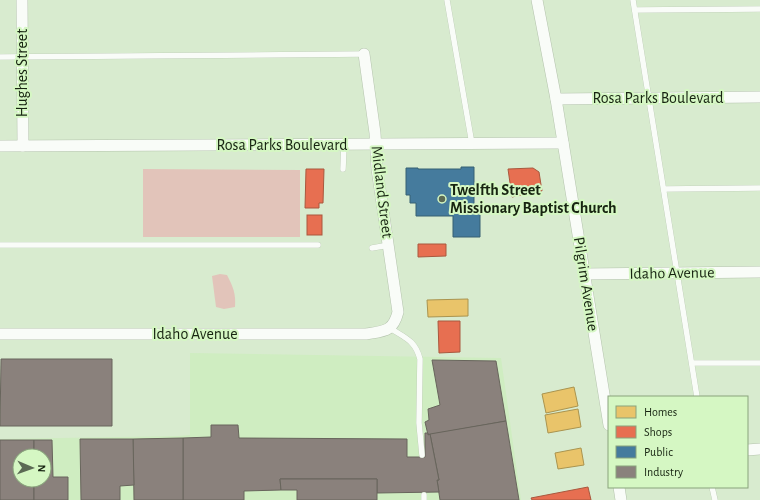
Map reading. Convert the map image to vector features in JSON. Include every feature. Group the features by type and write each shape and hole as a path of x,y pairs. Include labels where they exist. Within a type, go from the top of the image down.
{"street":[{"name":"Hughes Street","path":"22,0 23,146"},
{"path":"537,0 556,99"},
{"name":"Midland Street","path":"364,54 377,169 398,312 395,322 390,328"},
{"name":"Rosa Parks Boulevard","path":"556,99 760,97"},
{"name":"Pilgrim Avenue","path":"556,99 608,419"},
{"name":"Rosa Parks Boulevard","path":"0,146 563,144"},
{"name":"Idaho Avenue","path":"584,274 760,272"},
{"name":"Idaho Avenue","path":"0,334 366,334 379,332 390,328"},
{"path":"748,450 760,449"},
{"path":"619,488 621,500"}],"lane":[{"path":"447,0 472,144"},
{"path":"633,0 697,396"},
{"path":"635,10 760,9"},
{"path":"0,57 364,54"},
{"path":"343,169 344,145"},
{"path":"664,189 760,188"},
{"path":"0,244 318,245"},
{"path":"372,248 389,245"},
{"path":"390,328 412,342 418,349 420,359 419,423 422,454"},
{"path":"692,363 760,363"},
{"path":"712,488 715,500"}],"shaded area":[{"path":"143,169 300,170 300,237 143,237"},
{"path":"220,274 227,275 231,283 234,290 235,307 224,309 216,307 212,276"},
{"path":"190,353 501,358 521,500 0,500 0,439 190,435"}],"building: Homes":[{"path":"468,299 468,316 428,317 427,300"},
{"path":"574,387 578,406 546,413 542,394"},
{"path":"578,409 581,427 548,433 545,415"},
{"path":"581,448 584,465 558,469 555,453"}],"building: Shops":[{"path":"533,168 539,172 542,191 512,197 508,169"},
{"path":"306,169 324,169 323,203 319,203 319,208 305,208"},
{"path":"307,215 322,215 322,235 307,235"},
{"path":"418,244 446,244 446,256 418,257"},
{"path":"438,321 460,321 460,352 439,353"},
{"path":"588,487 591,500 532,500 531,498"}],"building: Public":[{"name":"Twelfth Street Missionary Baptist Church","path":"461,167 474,167 474,214 480,214 480,237 453,237 453,216 416,216 416,203 410,203 410,195 406,195 406,168 461,169"}],"building: Industry":[{"path":"1,359 112,359 112,426 0,426"},
{"path":"432,360 496,361 506,421 428,435 425,422 429,420 428,409 440,405"},
{"path":"506,421 519,500 440,500 437,480 439,480 430,434"},
{"path":"211,425 238,425 239,438 407,439 407,457 425,457 425,433 428,433 428,435 430,434 439,480 437,480 439,492 377,493 377,479 280,479 281,490 244,491 244,500 183,500 183,438 211,437"},
{"path":"183,438 183,500 134,500 133,439"},
{"path":"80,439 133,439 134,485 120,486 120,500 81,500"},
{"path":"0,440 34,440 34,448 12,448 12,488 34,488 34,500 0,500"},
{"path":"34,440 52,440 53,477 68,477 68,500 34,500 34,488 52,488 52,448 34,448"},
{"path":"280,479 377,479 377,500 297,500 297,490 281,490"}],"place":[{"name":"Twelfth Street Missionary Baptist Church","path":"442,199"}]}
